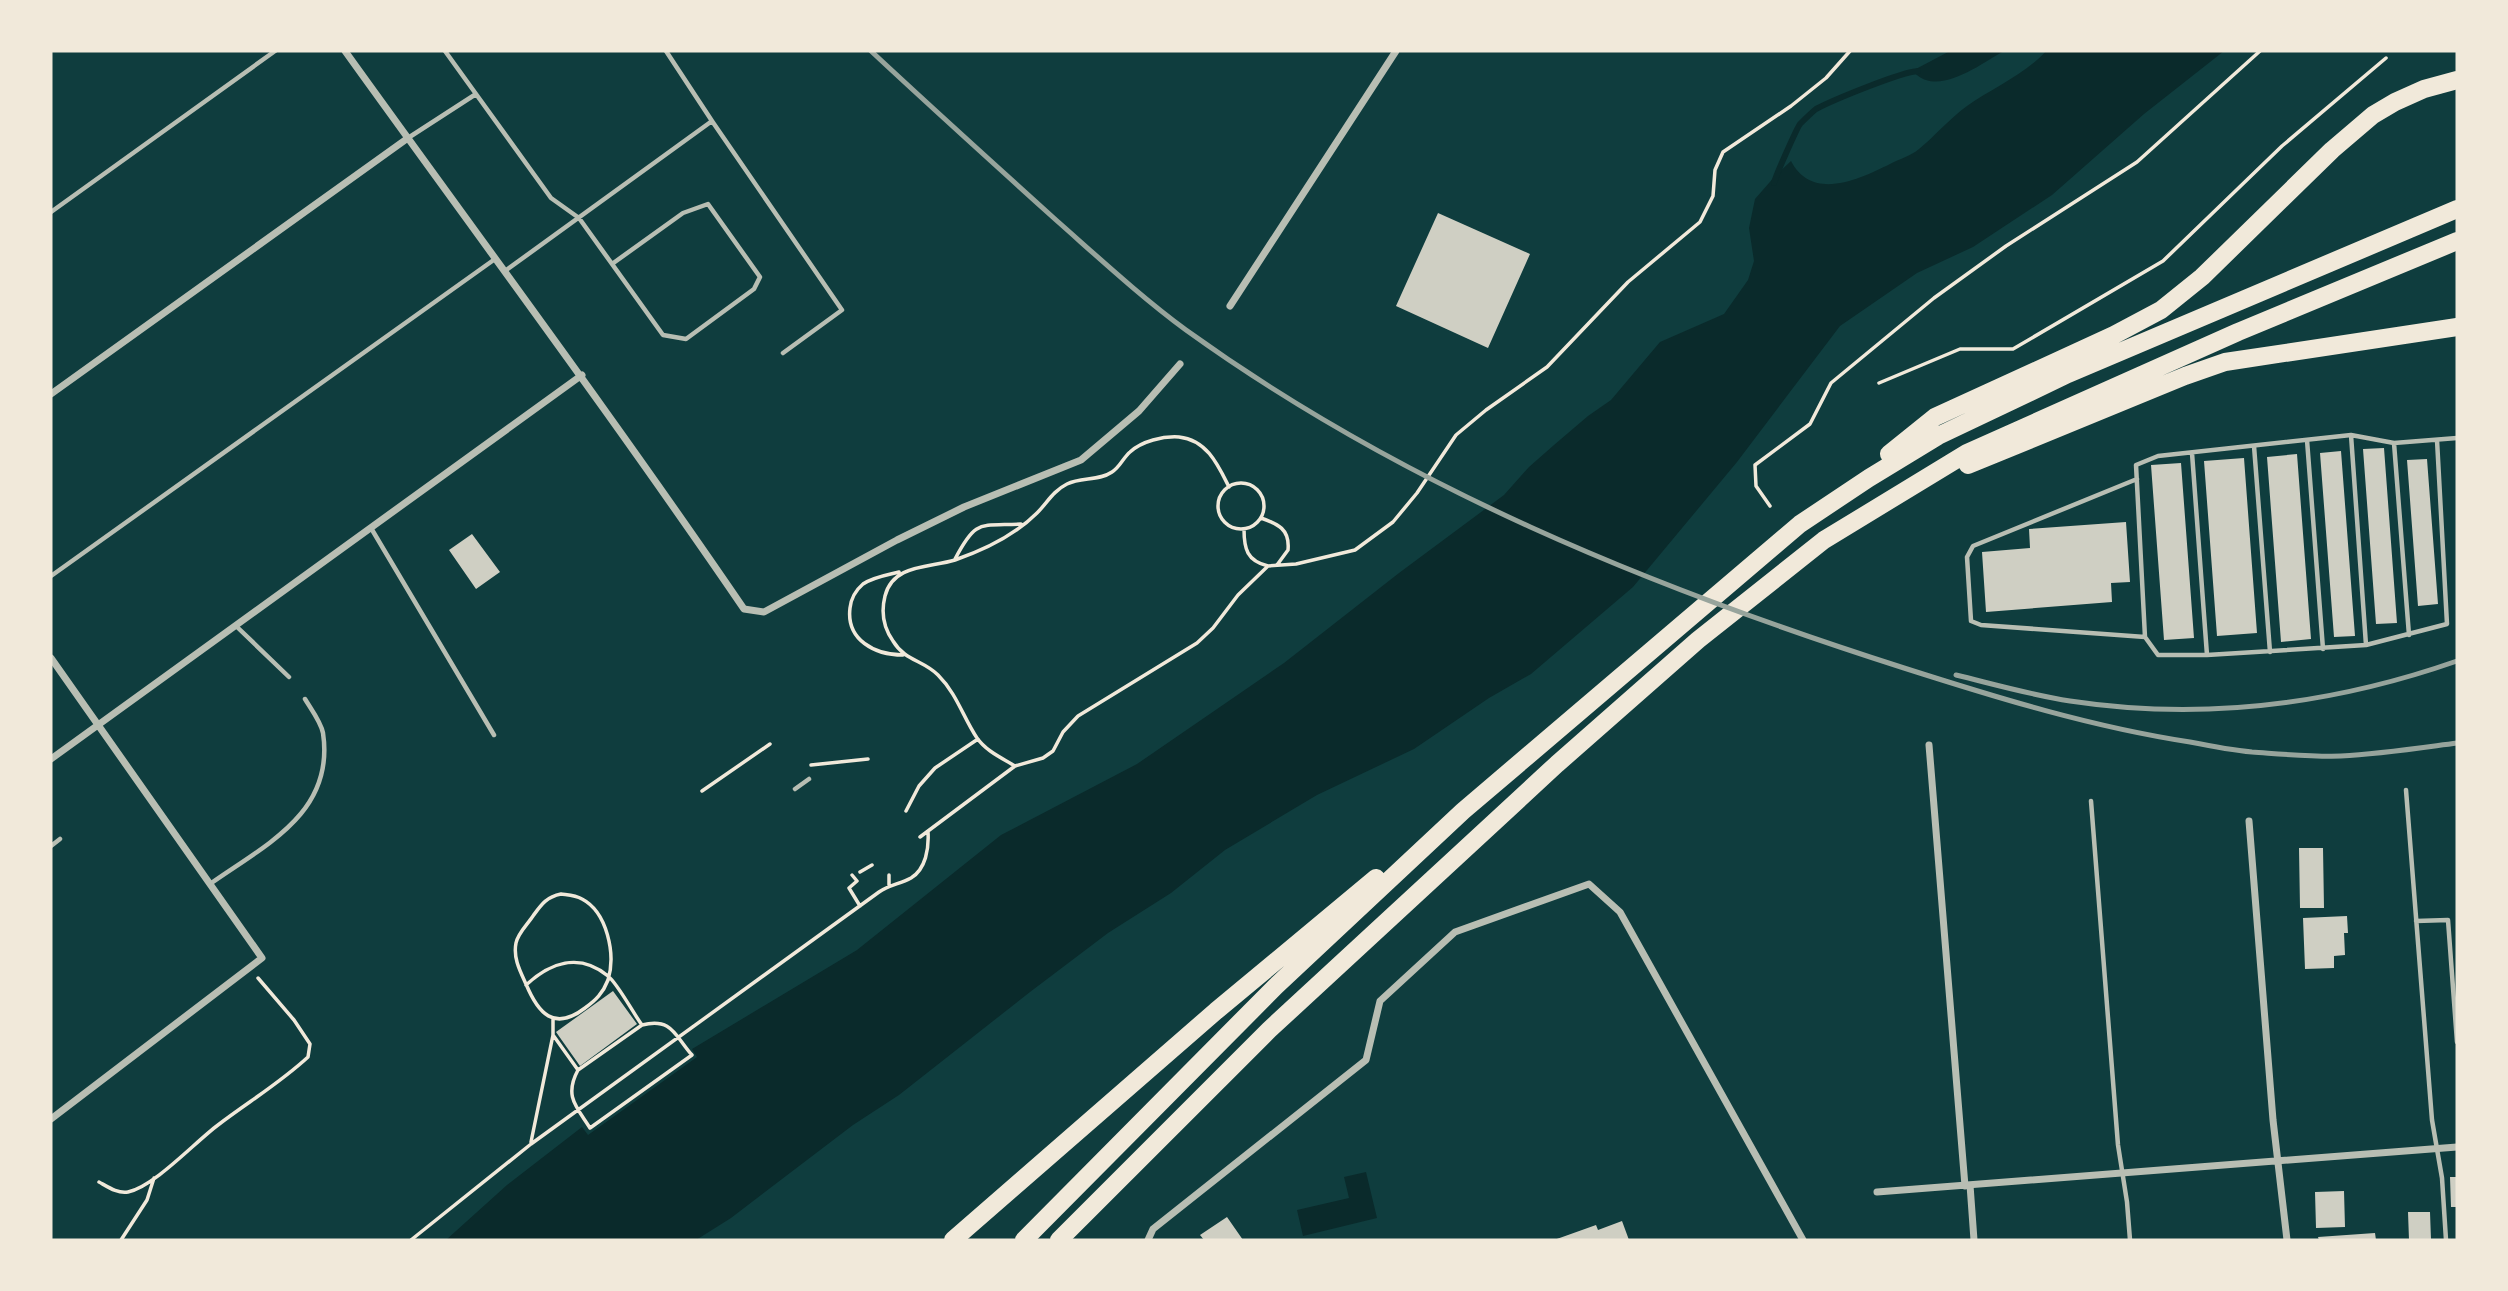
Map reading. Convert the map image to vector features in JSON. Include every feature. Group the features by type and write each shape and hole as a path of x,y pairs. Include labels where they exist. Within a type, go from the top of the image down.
{"highway":[{"path":"953,1240 1216,1010 1935,417 2115,335 2161,310 2202,277 2332,150 2373,115 2424,89 2457,80"},
{"path":"1813,516 1938,436 2068,374 2457,209"},
{"path":"1059,1240 1269,1030 1587,738 1698,640 1824,540 1967,453 2238,332 2457,241"},
{"path":"1903,492 2225,362 2457,327"},
{"path":"1024,1240 1276,986 1463,811 1629,668"},
{"path":"1065,1240 1088,1210"}],"street":[{"path":"345,51 504,272 582,375 744,609 764,612 864,557 964,507 1081,460 1139,411 1180,364"},
{"path":"1230,306 1396,51"},
{"path":"51,394 408,138"},
{"path":"51,759 582,375"},
{"path":"51,657 262,958 51,1119"},
{"path":"1930,745 1967,1186 1974,1240"},
{"path":"2249,821 2273,1120 2287,1240"},
{"path":"1148,1240 1153,1229 1366,1060 1380,1001 1455,932 1589,884 1620,912 1803,1240"},
{"path":"1877,1192 2457,1147"}],"lane":[{"path":"51,212 275,51"},
{"path":"445,51 551,198 579,218 612,264 663,335 686,339 754,289 760,277 708,204 683,213 612,264"},
{"path":"666,51 842,310 783,353"},
{"path":"408,138 476,94"},
{"path":"504,272 712,121"},
{"path":"51,576 495,259"},
{"path":"2351,435 2367,645"},
{"path":"2437,440 2448,624 2367,645 2207,655 2158,655 2145,637 2136,466 2158,456 2351,435 2394,443 2457,438"},
{"path":"2307,440 2323,649"},
{"path":"2394,443 2409,635"},
{"path":"2254,446 2270,652"},
{"path":"2192,453 2207,655"},
{"path":"2137,479 1973,546 1967,558 1971,621 1981,625 2145,637"},
{"path":"371,528 494,734"},
{"path":"236,626 289,677"},
{"path":"210,884 286,831 310,804 323,758 323,730 305,699"},
{"path":"794,789 809,779"},
{"path":"2406,790 2432,1120 2442,1178 2446,1240"},
{"path":"2091,802 2117,1131 2130,1240"},
{"path":"51,846 61,839"},
{"path":"2416,921 2448,920 2457,1042"}],"path":[{"path":"1244,529 1248,555 1253,561 1268,566 1296,564 1355,550 1393,522 1417,493 1456,435 1486,410 1548,367 1628,282 1700,222 1713,196 1715,170 1723,152 1791,106 1826,78 1850,51"},
{"path":"1770,506 1756,486 1755,465 1810,424 1831,383 1934,298 2006,246 2137,162 2260,51"},
{"path":"1879,383 1960,349 2014,349 2163,261 2282,146 2386,58"},
{"path":"1015,766 989,750 978,738 961,704 938,675 925,665 903,655 888,655 864,644 854,634 850,606 854,593 862,584 901,572 940,565 993,544 1036,514 1054,492 1069,483 1111,473 1129,453 1149,441 1179,437 1197,442 1215,458 1229,487"},
{"path":"1244,484 1257,490 1264,503 1261,518 1256,523 1244,529 1229,526 1220,514 1219,499 1229,487 1244,484"},
{"path":"1261,518 1277,524 1287,533 1289,550 1278,565"},
{"path":"955,560 968,534 975,528 983,525 1023,524"},
{"path":"920,837 1015,766 1043,758 1053,751 1063,732 1078,716 1197,643 1213,628 1238,595 1268,566"},
{"path":"901,572 890,582 883,609 884,626 903,655"},
{"path":"906,811 919,786 935,768 978,738"},
{"path":"702,791 770,744"},
{"path":"800,766 868,759"},
{"path":"411,1240 531,1144 860,906 888,886 913,877 922,866 929,847 928,832"},
{"path":"860,872 872,865"},
{"path":"852,875 857,881 849,888 860,906"},
{"path":"888,886 889,875"},
{"path":"561,894 583,899 595,910 608,937 611,952 609,976 603,992 578,1013 553,1019 539,1010 531,1000 526,985 519,970 516,942 520,933 546,899 561,894"},
{"path":"526,985 543,970 568,962 588,965 609,976 642,1025"},
{"path":"99,1182 120,1192 130,1192 154,1178 218,1125 260,1097 308,1057 310,1044 294,1020 250,968"},
{"path":"531,1144 553,1035 553,1019"},
{"path":"659,1023 669,1026 680,1037 692,1055 590,1128 573,1103 572,1081 578,1070 642,1025 659,1023"},
{"path":"553,1035 578,1070"},
{"path":"121,1240 147,1200 154,1178"}],"water":[{"path":"1950,51 2004,51 1966,73 1946,80 1926,80 1912,71"},
{"path":"2046,51 2224,51 2144,114 2052,195 1973,247 1917,273 1840,326 1737,462 1633,587 1531,674 1489,698 1414,749 1317,795 1225,850 1171,893 1108,933 899,1095 853,1125 731,1218 696,1240 446,1240 507,1185 582,1127 588,1135 697,1057 692,1049 857,950 1001,835 1137,764 1284,663 1504,495 1529,467 1588,416 1611,400 1660,342 1724,314 1748,280 1754,261 1749,228 1755,199 1791,161 1800,174 1811,181 1824,184 1865,176 1909,156 1960,111 2019,74"},
{"path":"1366,1172 1377,1218 1303,1236 1297,1210 1349,1198 1344,1177"}],"building":[{"path":"1438,213 1530,254 1488,348 1396,306"},
{"path":"2384,448 2397,623 2376,624 2363,449"},
{"path":"2341,451 2355,636 2334,637 2320,453"},
{"path":"2297,454 2311,639 2281,642 2267,457"},
{"path":"2244,458 2257,633 2217,636 2204,461"},
{"path":"2427,459 2438,604 2418,606 2407,460"},
{"path":"2181,463 2194,638 2164,640 2151,465"},
{"path":"2126,522 2130,582 2111,583 2112,602 1986,612 1982,552 2030,548 2029,529"},
{"path":"472,534 500,572 476,589 449,550"},
{"path":"2299,848 2323,848 2324,908 2300,908"},
{"path":"2347,916 2348,933 2344,933 2345,955 2334,956 2334,968 2305,969 2303,918"},
{"path":"613,991 637,1024 580,1066 556,1032"},
{"path":"2450,1177 2457,1177 2457,1207 2451,1207"},
{"path":"2344,1191 2345,1227 2316,1228 2315,1192"},
{"path":"2408,1212 2430,1212 2431,1240 2409,1240"},
{"path":"1227,1217 1243,1240 1204,1240 1200,1235"},
{"path":"1622,1221 1629,1240 1554,1240 1596,1225 1598,1230"},
{"path":"2375,1233 2376,1240 2319,1240 2318,1237"}],"waterway":[{"path":"1774,183 1800,124 1816,109 1883,81 1918,71"}],"railway":[{"path":"871,51 1104,262 1186,330 1269,386 1354,438 1442,485 1532,528 1623,567 1809,637 2045,711 2117,728 2236,750 2308,756 2356,755 2457,743"},
{"path":"1956,675 2070,701 2119,707 2217,709 2266,705 2362,689 2457,661"}]}
